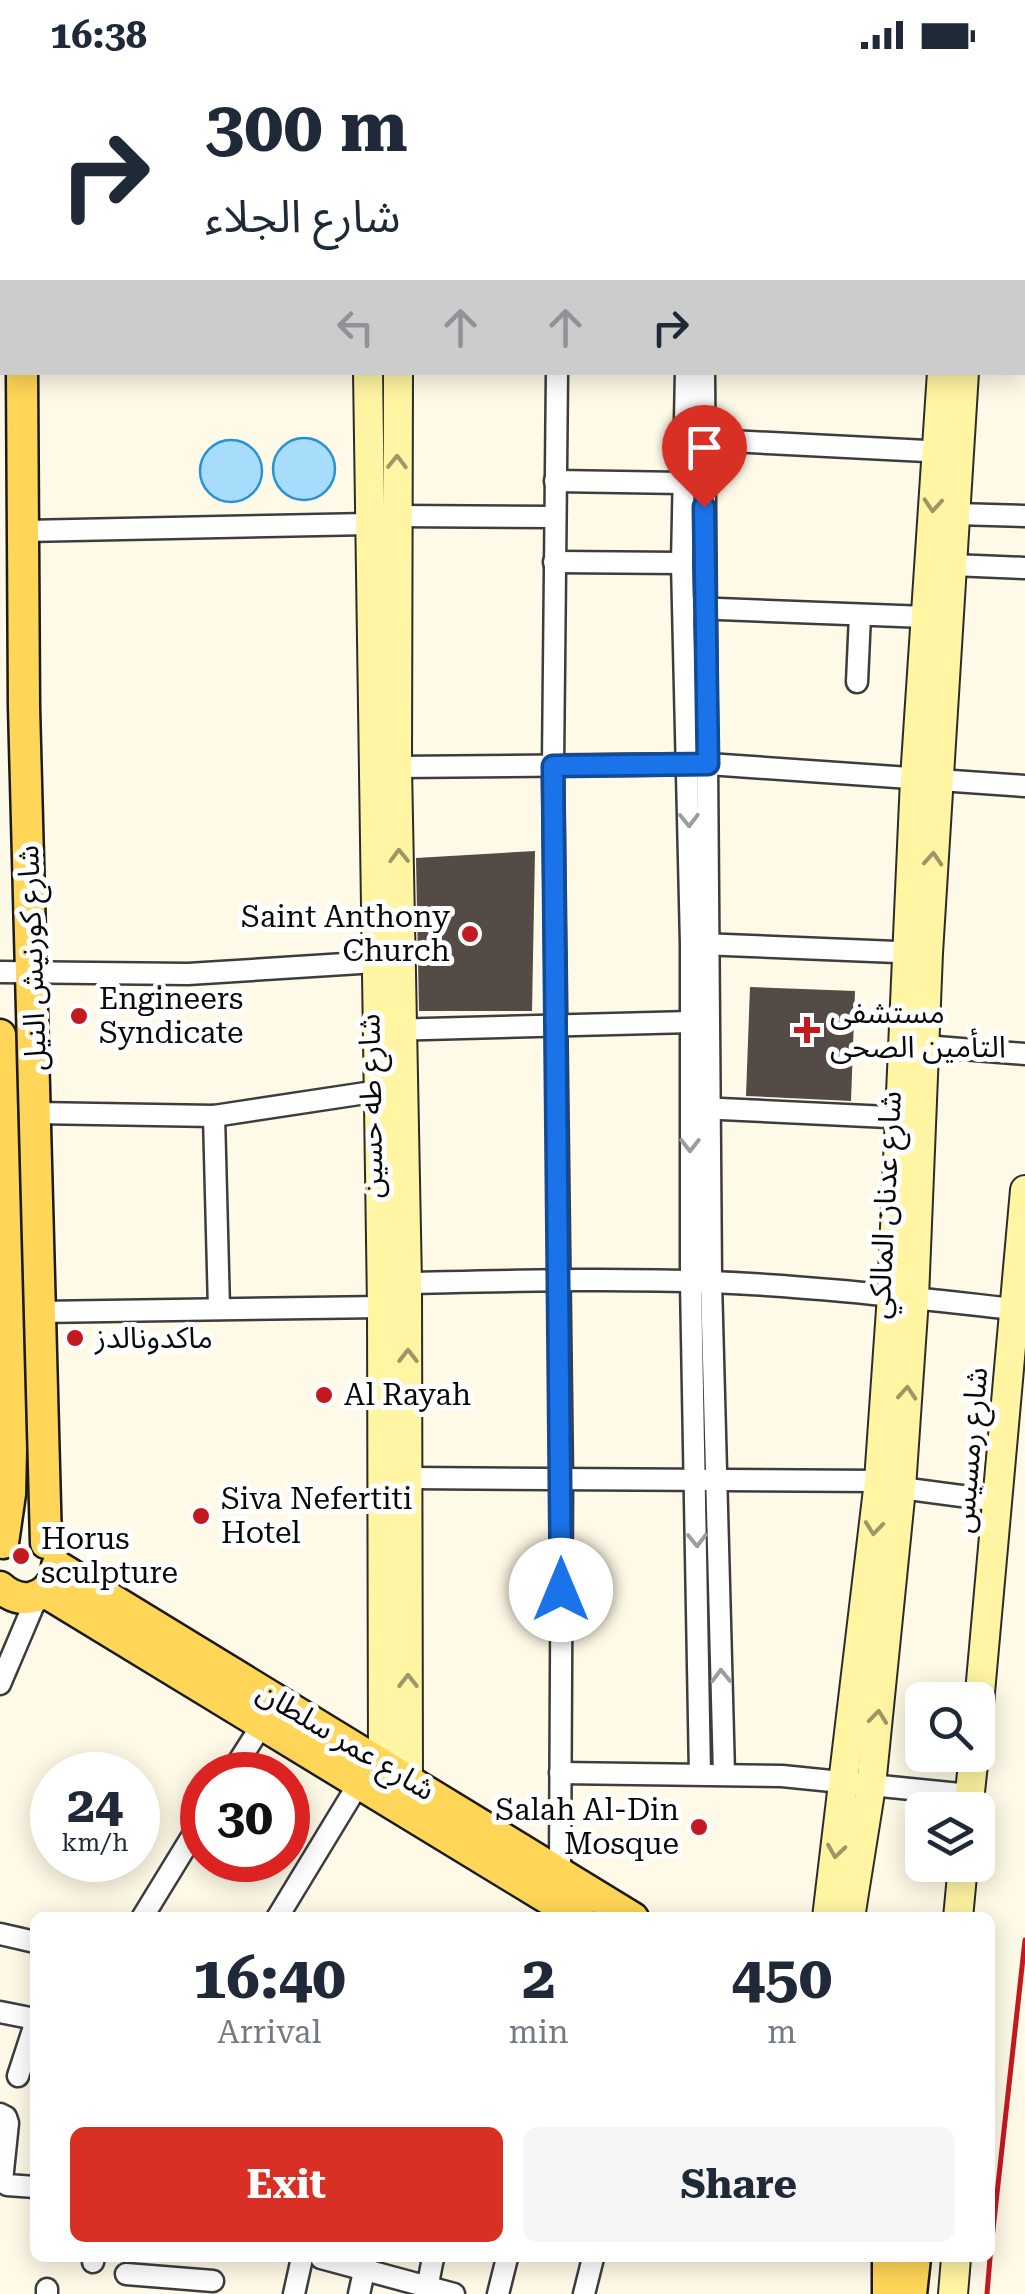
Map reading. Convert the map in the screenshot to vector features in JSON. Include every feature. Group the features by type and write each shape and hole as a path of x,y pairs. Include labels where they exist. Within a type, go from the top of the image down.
{"main road":[{"name":"شارع كورنيش النيل","path":"22,375 24,707 40,1312 28,1586"},
{"name":"شارع طه حسين","path":"368,375 383,520 397,767 390,1030 408,1283 409,1478 388,1759"},
{"name":"شارع طه حسين","path":"388,1759 379,1091 390,1030 376,962 383,520 398,375"},
{"name":"شارع عدنان المالكي","path":"850,1912 858,1784 890,1484 903,1296 927,780 956,514 942,375"},
{"name":"شارع عدنان المالكي","path":"927,780 926,618 948,452 963,375"},
{"name":"شارع كورنيش النيل","path":"0,1035 10,1450 10,1494 2,1544"},
{"name":"شارع رمسيس","path":"981,1682 1025,1190"},
{"path":"2,1544 25,1535 28,1586"},
{"name":"شارع عمر سلطان","path":"28,1586 388,1759 624,1912"},
{"name":"شارع عمر سلطان","path":"28,1586 262,1723 388,1759 541,1908"},
{"name":"شارع عدنان المالكي","path":"828,1912 858,1784"},
{"path":"959,1912 961,1882"},
{"path":"888,2262 888,2294"},
{"path":"911,2294 915,2262"},
{"path":"953,2294 956,2262"}],"street":[{"path":"557,375 553,766 562,1480 560,1870"},
{"path":"686,375 705,608 698,764 701,1282 706,1480 724,1774"},
{"path":"698,764 682,563 684,484 704,375"},
{"path":"694,439 948,452"},
{"path":"555,481 684,484"},
{"path":"956,514 1025,516"},
{"path":"25,530 554,517"},
{"path":"554,562 682,563"},
{"path":"952,565 1025,568"},
{"path":"683,608 926,618"},
{"path":"857,682 860,614"},
{"path":"397,767 698,764 1025,786"},
{"path":"700,944 917,953"},
{"path":"700,944 691,1022 700,1108"},
{"path":"0,972 188,974 376,962"},
{"path":"390,1030 691,1022"},
{"path":"914,1045 1025,1054"},
{"path":"36,1114 214,1116 379,1091"},
{"path":"700,1108 911,1118"},
{"path":"214,1116 219,1309"},
{"path":"408,1283 701,1282 903,1296 1014,1309"},
{"path":"40,1312 382,1308"},
{"path":"409,1478 890,1484 999,1500"},
{"path":"700,1774 706,1480"},
{"path":"0,1684 28,1586"},
{"path":"244,1752 262,1723"},
{"path":"282,1912 388,1759"},
{"path":"560,1773 724,1774 858,1784 907,1792"},
{"path":"146,1912 180,1856"},
{"path":"0,1934 30,1941"},
{"path":"0,2012 30,2021"},
{"path":"18,2076 30,2038"},
{"path":"0,2114 8,2120 2,2181 30,2187"},
{"path":"126,2274 213,2287 215,2262"},
{"path":"294,2294 301,2262"},
{"path":"427,2290 432,2262"},
{"path":"498,2294 506,2262"},
{"path":"584,2294 591,2262"},
{"path":"359,2294 365,2264 427,2290 454,2294"}],"water":[{"path":"304,438 326,447 335,469 326,491 304,500 282,491 273,469 282,447"},
{"path":"231,440 253,449 262,471 253,493 231,502 209,493 200,471 209,449"}],"building":[{"name":"Saint Anthony Church","path":"535,851 532,1011 419,1011 416,858"},
{"path":"750,987 855,991 851,1101 746,1096"}],"railway":[{"path":"995,2212 1025,1940"},
{"path":"987,2294 990,2262"}],"place":[{"name":"Saint Anthony Church","path":"470,934"},
{"name":"Engineers Syndicate","path":"79,1016"},
{"name":"مستشفى التأمين الصحى","path":"807,1030"},
{"name":"ماكدونالدز","path":"75,1338"},
{"name":"Al Rayah","path":"324,1395"},
{"name":"Siva Nefertiti Hotel","path":"201,1516"},
{"name":"Horus sculpture","path":"21,1556"},
{"name":"Salah Al-Din Mosque","path":"699,1827"}],"route":[{"path":"561,1590 553,766 708,764 704,507"}]}
